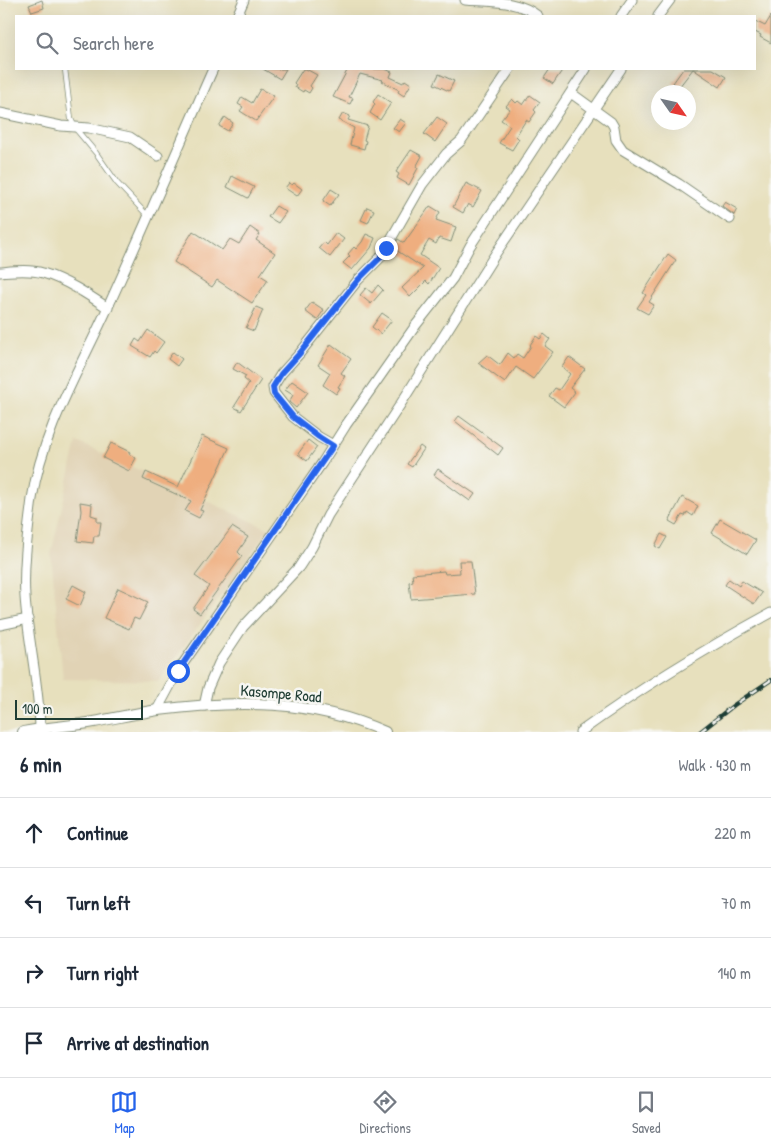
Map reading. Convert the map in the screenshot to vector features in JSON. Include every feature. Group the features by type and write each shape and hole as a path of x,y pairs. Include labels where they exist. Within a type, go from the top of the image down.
{"street":[{"path":"237,15 244,0"},
{"path":"465,0 492,1 516,6 536,15"},
{"path":"622,15 632,0"},
{"path":"659,15 670,0"},
{"path":"40,728 38,693 25,597 32,498 42,457 57,415 108,308 213,70"},
{"path":"333,446 293,417 274,394 273,387 281,374 358,280 380,258 422,186 446,154 461,141 509,70"},
{"path":"156,710 178,671 400,348 453,278 470,246 585,70"},
{"path":"204,706 208,688 219,663 243,626 299,567 312,547 328,515 496,253 620,70"},
{"path":"571,93 611,122 614,127 616,140 622,150 679,184 730,219"},
{"path":"0,114 74,128 89,128 130,137 158,156"},
{"path":"0,272 41,272 70,284 108,308"},
{"path":"580,732 606,713 727,637 771,613"},
{"path":"0,625 28,619"},
{"name":"Kasompe Road","path":"23,732 40,728 93,722 156,710 239,703 277,704 332,713 368,724 385,732"}],"lane":[{"path":"65,70 71,119 74,128 96,153 117,182 148,216"}],"shaded area":[{"path":"77,442 269,529 159,681 63,679 51,554"}],"building":[{"path":"42,0 44,8 32,12 29,5"},
{"path":"771,16 771,43 756,32 756,22 765,26"},
{"path":"265,70 285,70 280,79"},
{"path":"302,70 308,70 317,75 310,86 312,88 309,93 295,87 294,83"},
{"path":"347,70 387,70 392,72 390,77 403,83 405,80 411,84 404,96 398,92 399,90 383,80 360,74 349,97 353,98 350,104 333,97"},
{"path":"549,70 562,70 553,84 544,78"},
{"path":"682,70 692,70 681,85 673,83"},
{"path":"694,70 715,70 726,77 720,87"},
{"path":"439,74 454,81 449,91 434,84"},
{"path":"260,89 274,96 256,121 240,111 243,107 238,104 242,97 252,103"},
{"path":"378,94 391,103 380,120 370,113 375,104 373,102"},
{"path":"530,95 540,102 529,122 526,120 516,136 519,139 512,150 499,143 510,126 501,120 510,109 506,106 512,99 516,103 518,101 523,105"},
{"path":"343,113 350,116 348,120 368,126 364,140 366,141 364,149 350,145 354,128 339,120"},
{"path":"225,117 233,123 228,131 219,126"},
{"path":"437,117 447,124 435,142 424,134"},
{"path":"400,119 406,123 399,132 393,128"},
{"path":"411,150 422,156 409,185 397,178 399,174 396,172"},
{"path":"232,176 254,187 248,198 227,187"},
{"path":"289,183 292,185 294,183 302,189 297,196 285,188"},
{"path":"466,183 482,191 473,207 468,204 463,213 453,207"},
{"path":"331,189 339,194 330,206 323,201"},
{"path":"725,202 737,209 734,215 722,206"},
{"path":"276,206 286,212 278,223 268,217"},
{"path":"430,206 440,212 436,220 456,227 451,242 439,238 436,244 429,240 420,255 439,268 429,284 426,281 410,297 402,288 423,268 393,248 398,239 404,243"},
{"path":"367,207 374,210 368,223 361,220"},
{"path":"250,227 260,234 256,240 275,253 260,275 268,280 252,303 217,280 212,287 174,262 193,231 222,250 230,239 239,244"},
{"path":"336,233 344,239 330,257 319,248 324,242 327,245"},
{"path":"366,234 375,238 371,248 352,270 343,263 350,256 348,254 354,247 356,249 362,242"},
{"path":"668,254 676,260 649,302 654,305 648,314 637,308 646,295 643,293"},
{"path":"378,285 383,290 371,304 360,295 366,288 372,293"},
{"path":"312,302 324,310 317,320 305,311"},
{"path":"256,307 263,310 254,331 246,328"},
{"path":"382,313 392,320 381,334 372,327"},
{"path":"148,330 164,342 156,353 154,351 150,357 132,346 136,339 140,342"},
{"path":"544,334 550,339 545,346 553,352 533,379 516,367 505,383 478,363 487,355 500,365 508,353 514,358 517,354 523,358 536,336 540,339"},
{"path":"331,344 351,359 341,373 345,376 336,394 323,385 330,373 318,365"},
{"path":"173,352 182,359 177,366 168,359"},
{"path":"569,357 585,369 570,388 575,392 564,407 549,396 555,388 559,390 570,374 562,367"},
{"path":"237,362 261,380 241,411 234,407 249,383 244,379 246,376 233,369"},
{"path":"292,381 308,392 296,408 289,402 293,395 285,390"},
{"path":"459,416 503,448 498,455 455,421"},
{"path":"202,436 229,448 200,510 203,511 199,518 185,511 191,501 143,479 146,472 178,487"},
{"path":"308,440 317,447 307,461 298,454"},
{"path":"111,443 130,452 129,454 136,458 129,471 103,458"},
{"path":"420,446 424,449 412,467 407,464"},
{"path":"438,469 475,494 470,501 434,475"},
{"path":"682,497 698,506 693,516 687,512 685,516 682,515 676,525 669,521"},
{"path":"80,502 92,504 91,515 97,517 97,522 101,522 99,536 94,536 93,543 77,541 81,511"},
{"path":"720,519 756,540 747,554 712,533"},
{"path":"232,527 248,537 238,552 242,556 200,614 193,609 209,586 195,576"},
{"path":"661,534 667,537 660,549 655,546"},
{"path":"459,561 471,561 475,594 411,599 409,582 413,581 412,574 444,571 445,574 460,573"},
{"path":"729,579 739,586 742,581 762,593 754,604 725,585"},
{"path":"73,585 86,592 80,606 66,599"},
{"path":"118,588 148,602 139,620 134,618 129,629 104,618"}],"railway":[{"path":"700,732 734,705 771,680"}],"route":[{"path":"178,671 333,446 293,417 274,394 273,387 281,374 358,280 380,258 386,248"}]}
